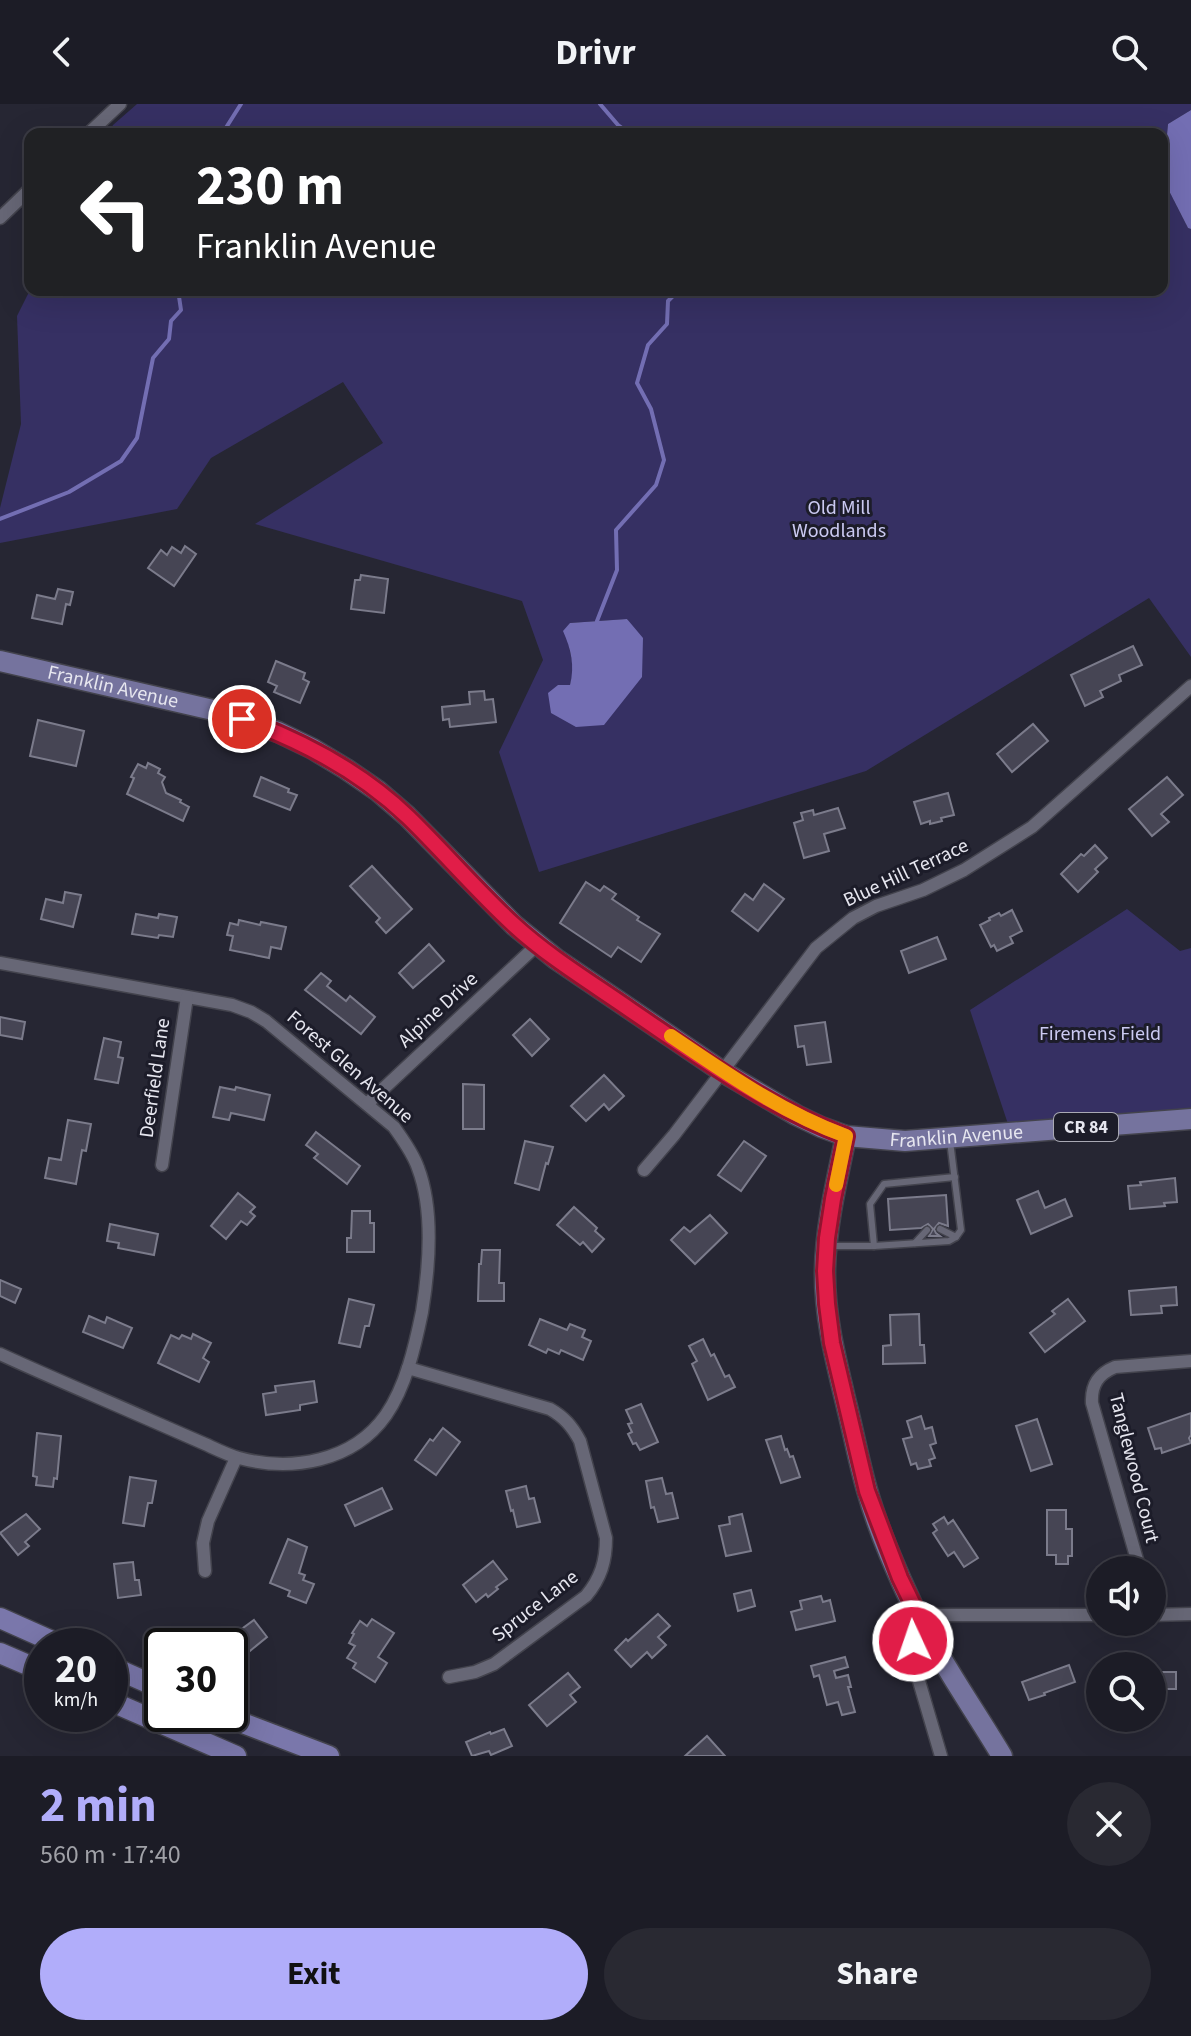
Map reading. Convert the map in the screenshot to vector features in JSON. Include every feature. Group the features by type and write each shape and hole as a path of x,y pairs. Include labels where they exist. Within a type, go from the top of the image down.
{"highway":[{"path":"0,1618 24,1629"},
{"path":"0,1653 24,1663"},
{"path":"128,1709 236,1756"},
{"path":"248,1725 329,1756"},
{"path":"248,1727 314,1756"}],"main road":[{"name":"Franklin Avenue","path":"0,661 213,710 278,732 313,749 367,784 407,816 537,945 723,1072 796,1115 846,1136 905,1141 1191,1119"},
{"path":"846,1136 827,1246 827,1304 832,1343 863,1473 878,1524 918,1615 937,1652 1002,1756"}],"street":[{"path":"94,128 120,104"},
{"path":"0,218 24,195"},
{"name":"Blue Hill Terrace","path":"644,1170 723,1072 816,948 835,931 876,906 923,890 1004,847 1032,827 1191,686"},
{"name":"Alpine Drive","path":"367,1104 537,945"},
{"name":"Forest Glen Avenue","path":"0,963 232,1005 266,1021 394,1127 409,1147 418,1168 428,1228 428,1262 420,1320 408,1368 388,1412 376,1428 364,1439 327,1457 282,1464 236,1458 1,1359"},
{"name":"Deerfield Lane","path":"162,1165 187,997"},
{"name":"Tanglewood Court","path":"1136,1556 1092,1403 1093,1387 1105,1371 1115,1367 1191,1361"},
{"name":"Spruce Lane","path":"408,1368 550,1409 561,1415 580,1441 606,1538 603,1569 586,1596 494,1664 475,1672 449,1677"},
{"path":"205,1571 203,1543 208,1521 236,1458"},
{"path":"1166,1615 1191,1614"},
{"path":"941,1756 916,1671 913,1641 918,1615 1086,1615"}],"lane":[{"path":"827,1246 949,1241 956,1237 961,1230 949,1138"},
{"path":"874,1246 870,1204 884,1184 955,1177"},
{"path":"940,1229 956,1237"},
{"path":"915,1243 927,1230"}],"green space":[{"name":"Old Mill Woodlands","path":"137,104 1191,104 1191,110 1168,124 1168,128 112,128"},
{"name":"Old Mill Woodlands","path":"1168,189 1191,229 1191,657 1149,598 866,771 539,872 499,752 543,660 522,601 255,524 383,443 343,382 211,458 177,509 0,543 0,508 21,424 17,316 27,296 1168,296","holes":["628,619 551,713 558,685 570,685 574,670 568,642 570,623"]},
{"name":"Firemens Field","path":"1127,909 1180,951 1191,948 1191,1119 1011,1133 970,1010"}],"shaded area":[{"path":"1191,110 1191,229 1168,189 1168,124"},
{"path":"627,619 643,638 642,677 604,725 576,727 551,713 548,693 558,685 570,685 571,658 563,631 570,623"}],"building":[{"path":"185,546 196,554 174,586 148,568 161,550 167,555 172,547 181,553"},
{"path":"361,575 388,579 384,613 351,609 355,580 360,580"},
{"path":"58,589 73,592 70,605 66,604 62,624 32,618 37,595 55,599"},
{"path":"1133,646 1142,665 1119,675 1121,681 1100,691 1103,697 1085,706 1071,675"},
{"path":"276,661 305,673 303,679 309,682 300,703 274,692 277,686 268,682"},
{"path":"484,691 485,700 493,699 496,722 450,727 449,719 443,720 442,707 470,704 469,692"},
{"path":"38,720 84,731 76,766 30,756"},
{"path":"1033,724 1048,741 1012,772 997,754"},
{"path":"148,763 160,769 158,773 165,777 162,782 166,793 189,807 183,821 127,794 138,764 146,768"},
{"path":"261,777 297,795 290,810 254,796"},
{"path":"1167,777 1183,795 1161,814 1169,822 1152,836 1129,809"},
{"path":"948,793 954,815 941,818 942,821 921,824 914,802"},
{"path":"838,808 845,828 824,834 829,851 804,858 794,823 803,820 801,813 813,810 814,815"},
{"path":"1095,845 1107,858 1078,892 1061,874"},
{"path":"372,866 412,909 386,933 376,922 380,918 350,886"},
{"path":"586,882 600,891 604,886 616,894 612,899 660,934 641,962 618,947 611,957 560,923"},
{"path":"764,884 784,899 758,931 732,911 745,894 753,900"},
{"path":"65,892 81,895 73,927 41,919 46,899 63,903"},
{"path":"1012,910 1022,931 1010,937 1013,943 997,951 994,945 991,947 980,925 999,913 1001,916"},
{"path":"136,914 177,917 173,937 132,934"},
{"path":"239,920 286,927 281,949 271,947 269,958 230,950 233,936 227,935 230,923 238,925"},
{"path":"937,937 946,959 909,973 901,951"},
{"path":"429,944 444,961 413,988 399,973"},
{"path":"321,973 331,981 327,986 346,1001 350,996 375,1017 361,1034 305,990"},
{"path":"0,1017 25,1022 22,1039 0,1035"},
{"path":"530,1019 549,1039 532,1056 513,1035"},
{"path":"825,1022 831,1062 807,1065 804,1046 798,1047 795,1026"},
{"path":"104,1038 121,1042 118,1057 123,1058 118,1083 95,1079"},
{"path":"604,1075 624,1096 609,1110 604,1104 586,1121 571,1106"},
{"path":"463,1084 484,1085 484,1129 463,1129"},
{"path":"220,1087 235,1090 236,1087 270,1095 264,1120 231,1113 229,1120 213,1117"},
{"path":"68,1120 91,1124 86,1151 82,1150 76,1184 45,1178 49,1158 61,1160"},
{"path":"316,1132 360,1166 347,1184 314,1158 318,1154 306,1145"},
{"path":"525,1141 553,1147 539,1190 515,1183"},
{"path":"744,1141 766,1156 741,1191 718,1175"},
{"path":"1175,1178 1177,1202 1130,1209 1128,1186"},
{"path":"1038,1191 1045,1208 1065,1199 1072,1216 1031,1234 1017,1200"},
{"path":"238,1193 255,1207 250,1212 255,1216 247,1225 241,1221 226,1239 211,1226"},
{"path":"946,1195 948,1226 939,1223 934,1229 940,1236 929,1236 933,1229 928,1224 921,1228 890,1230 888,1199"},
{"path":"574,1207 597,1228 595,1231 604,1239 592,1252 583,1242 580,1245 557,1225"},
{"path":"352,1211 370,1211 370,1223 374,1223 374,1252 347,1252"},
{"path":"710,1215 727,1233 695,1264 671,1240 684,1227 690,1232"},
{"path":"110,1224 158,1234 154,1255 118,1248 119,1243 107,1241"},
{"path":"482,1250 500,1250 499,1283 504,1283 504,1301 478,1301"},
{"path":"0,1280 21,1289 15,1303 0,1296"},
{"path":"1176,1287 1177,1305 1161,1306 1162,1313 1131,1315 1129,1291"},
{"path":"349,1299 374,1305 360,1347 339,1343"},
{"path":"1068,1299 1085,1321 1045,1352 1030,1333 1055,1314 1052,1311"},
{"path":"919,1314 920,1345 924,1345 925,1363 883,1364 883,1346 891,1345 890,1315"},
{"path":"89,1316 105,1323 107,1317 132,1328 123,1348 83,1332"},
{"path":"540,1319 567,1330 570,1324 585,1330 582,1337 591,1341 583,1360 561,1350 559,1354 548,1349 546,1353 529,1345"},
{"path":"193,1334 211,1343 203,1358 209,1362 199,1382 158,1363 171,1335 191,1339"},
{"path":"703,1339 725,1377 729,1375 735,1387 708,1400 692,1364 697,1361 689,1346"},
{"path":"314,1381 317,1402 300,1405 300,1410 266,1415 263,1394 276,1392 275,1386"},
{"path":"641,1404 658,1442 640,1450 628,1434 632,1432 628,1424 632,1423 626,1410"},
{"path":"1191,1413 1191,1443 1162,1453 1161,1448 1155,1449 1148,1428"},
{"path":"921,1416 925,1429 932,1427 936,1443 930,1445 935,1458 929,1460 931,1466 918,1469 916,1463 911,1465 903,1439 912,1437 907,1421"},
{"path":"1037,1419 1052,1464 1031,1471 1016,1426"},
{"path":"443,1428 460,1442 436,1475 415,1460 430,1439 433,1441"},
{"path":"37,1433 61,1436 57,1479 54,1478 53,1487 36,1485 37,1477 33,1476"},
{"path":"781,1436 785,1450 790,1457 793,1456 800,1477 781,1483 766,1440"},
{"path":"130,1477 156,1481 144,1526 123,1523"},
{"path":"662,1478 666,1494 672,1493 678,1518 658,1522 654,1507 651,1508 646,1481"},
{"path":"526,1486 529,1499 534,1498 540,1522 517,1527 506,1491"},
{"path":"382,1488 392,1509 355,1526 345,1505"},
{"path":"1047,1510 1066,1510 1066,1529 1072,1529 1072,1556 1068,1556 1068,1564 1056,1564 1056,1555 1047,1555"},
{"path":"26,1514 40,1529 25,1542 29,1546 18,1555 0,1533"},
{"path":"742,1514 751,1551 726,1556 719,1526 730,1524 729,1517"},
{"path":"944,1517 948,1524 953,1520 978,1558 964,1567 954,1552 948,1556 933,1533 937,1530 933,1524"},
{"path":"288,1539 307,1547 299,1573 305,1575 303,1580 314,1584 306,1603 288,1596 290,1591 270,1583"},
{"path":"493,1561 507,1579 488,1597 486,1594 476,1602 463,1585"},
{"path":"133,1562 141,1595 118,1598 114,1564"},
{"path":"751,1590 755,1606 738,1611 734,1594"},
{"path":"821,1596 823,1602 830,1600 835,1621 796,1630 791,1612 802,1609 800,1601"},
{"path":"658,1614 670,1626 658,1637 666,1645 652,1658 647,1652 631,1667 615,1650"},
{"path":"372,1619 394,1633 378,1657 387,1663 375,1682 353,1668 356,1663 347,1658 355,1646 349,1643 352,1633 360,1621 367,1626"},
{"path":"254,1620 267,1637 248,1653 248,1628 243,1628"},
{"path":"845,1657 848,1667 834,1671 836,1678 848,1675 855,1712 842,1715 838,1702 827,1705 819,1675 814,1677 811,1666"},
{"path":"1069,1665 1075,1682 1029,1700 1022,1682"},
{"path":"1166,1672 1176,1672 1176,1689 1166,1689"},
{"path":"568,1673 580,1687 570,1695 576,1702 547,1726 529,1705"},
{"path":"504,1729 512,1746 491,1755 489,1751 472,1756 466,1742"},
{"path":"707,1736 725,1756 685,1756"}],"waterway":[{"path":"226,128 241,104"},
{"path":"600,104 622,128"},
{"path":"0,519 69,492 121,461 137,438 153,358 169,339 171,321 181,310 179,296"},
{"path":"597,621 617,570 616,530 656,485 664,460 651,409 637,383 648,345 667,324 668,301 673,296"}],"slow traffic":[{"path":"671,1036 723,1072 796,1115 846,1136 836,1185"}],"route":[{"path":"242,719 313,749 378,791 407,816 514,925 556,959 723,1072 796,1115 846,1136 827,1238 825,1271 832,1343 867,1491 900,1578 918,1615 913,1641"}]}
